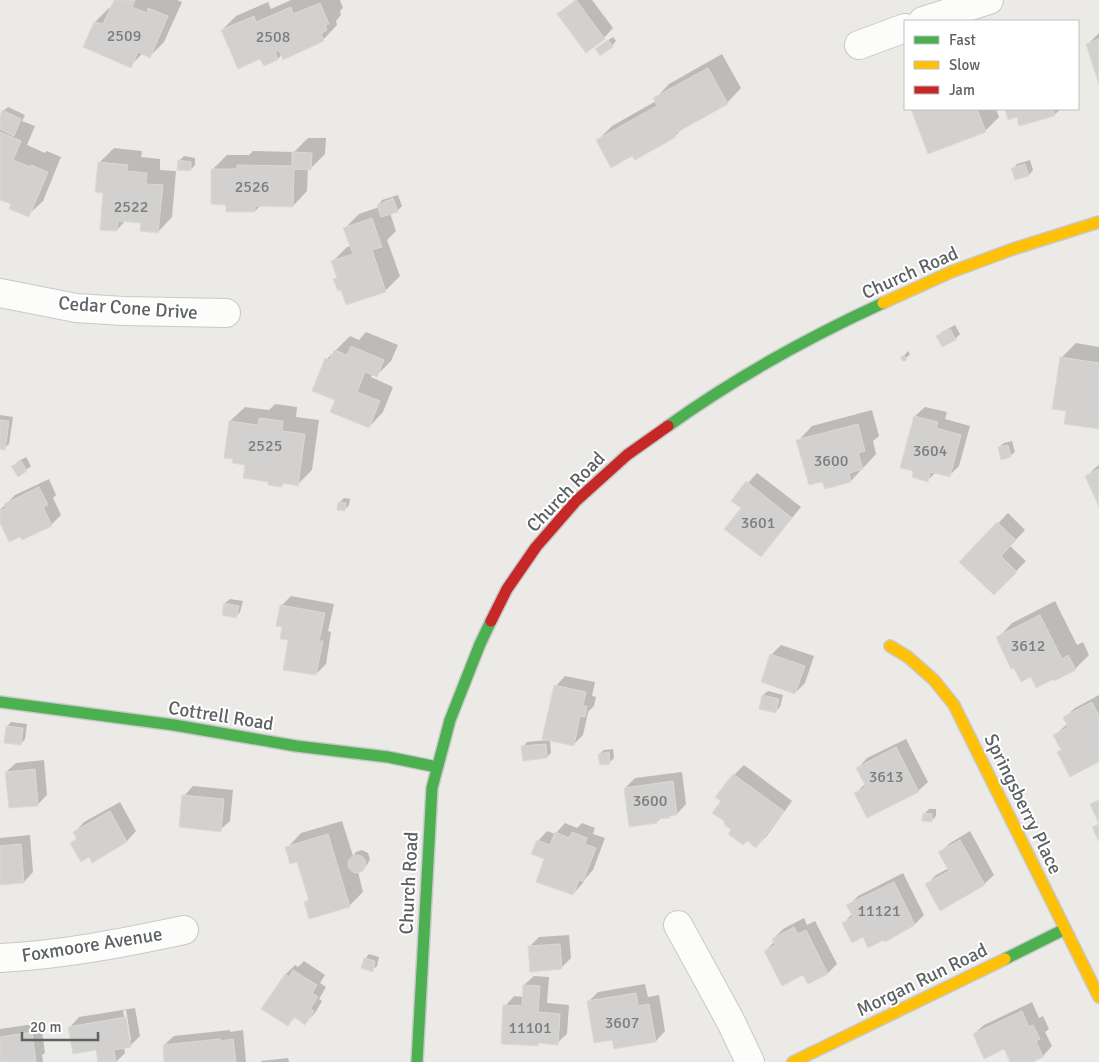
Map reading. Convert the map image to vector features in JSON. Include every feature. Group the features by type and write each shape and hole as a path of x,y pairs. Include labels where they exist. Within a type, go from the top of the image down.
{"main road":[{"name":"Church Road","path":"417,1062 432,788 450,720 480,644 507,590 536,547 576,502 627,455 686,413 776,357 861,313 951,272 1013,249 1099,222"},
{"name":"Springsberry Place","path":"890,646 908,657 934,680 954,705 1099,997"},
{"name":"Cottrell Road","path":"0,702 174,725 296,746 388,757 437,767"},
{"name":"Morgan Run Road","path":"793,1062 1065,929"}],"street":[{"path":"926,20 989,0"},
{"path":"859,45 904,28"},
{"name":"Cedar Cone Drive","path":"0,293 76,308 226,313"},
{"path":"678,925 730,1020 750,1062"},
{"name":"Foxmoore Avenue","path":"0,958 81,950 184,930"}],"building":[{"path":"114,0 135,0 132,7 147,13 148,8 168,16 150,58 138,52 131,68 83,47 94,22 103,24"},
{"path":"576,0 605,39 586,53 557,14"},
{"path":"320,3 329,24 325,25 327,30 321,34 324,41 283,60 279,50 275,52 278,60 264,66 260,59 238,69 221,30 254,16 256,22 291,7 293,14"},
{"path":"1099,39 1099,85 1086,44"},
{"path":"608,40 613,47 600,56 595,49"},
{"path":"708,68 728,104 674,134 676,137 635,160 632,156 611,168 596,140 657,106 653,98"},
{"path":"2,110 21,119 14,136 0,129"},
{"path":"911,110 977,110 986,132 928,154"},
{"path":"1005,110 1053,110 1055,116 1019,126 1017,117 1008,120"},
{"path":"0,132 21,141 13,160 48,172 29,217 9,209 11,204 0,200"},
{"path":"292,152 312,153 311,170 294,169 293,207 255,206 255,212 226,212 226,205 211,204 211,169 237,169 237,165 292,166"},
{"path":"178,160 191,162 191,171 177,170"},
{"path":"98,162 128,165 127,171 147,173 146,184 163,185 158,233 140,231 141,223 118,221 117,231 100,230 103,193 95,192"},
{"path":"1025,164 1029,176 1015,180 1011,168"},
{"path":"393,198 398,212 381,217 377,205"},
{"path":"372,218 382,247 372,250 386,292 346,305 341,290 338,291 333,279 337,278 331,261 353,254 343,228"},
{"path":"950,329 956,340 942,347 936,336"},
{"path":"351,346 384,360 377,377 365,372 357,392 380,401 369,428 330,412 335,400 312,391 325,358 330,360 334,350 347,355"},
{"path":"903,355 907,359 904,362 900,358"},
{"path":"1060,357 1099,363 1099,429 1064,424 1066,411 1052,409"},
{"path":"914,416 938,422 936,428 961,435 950,477 930,472 928,482 912,477 913,471 900,468"},
{"path":"259,418 283,421 282,431 305,434 298,486 283,483 282,487 268,485 268,482 243,478 245,465 232,463 233,459 224,458 229,421 258,425"},
{"path":"0,420 9,421 5,450 0,449"},
{"path":"858,424 865,451 858,453 863,469 849,473 851,482 825,489 822,482 809,485 796,440"},
{"path":"1008,445 1011,457 1001,460 998,447"},
{"path":"21,461 27,471 18,477 11,466"},
{"path":"1099,469 1099,507 1085,476"},
{"path":"746,481 792,518 761,557 724,529 741,508 731,501"},
{"path":"39,487 48,505 43,507 52,526 22,540 20,537 9,542 0,523 0,511 6,508 4,504"},
{"path":"338,502 346,503 345,511 337,510"},
{"path":"997,522 1016,540 1001,556 1017,572 994,595 959,562"},
{"path":"224,603 239,606 236,618 222,615"},
{"path":"280,605 325,613 319,641 323,641 316,675 283,670 288,640 280,639 282,627 276,626"},
{"path":"1040,615 1062,659 1068,655 1076,670 1036,688 1031,677 1021,682 1014,668 1011,669 996,637"},
{"path":"770,654 805,666 795,694 761,682"},
{"path":"554,685 586,692 583,706 587,706 585,717 580,716 574,746 542,739"},
{"path":"762,695 779,699 776,713 759,709"},
{"path":"1092,702 1099,716 1099,762 1070,777 1057,752 1061,750 1053,735 1068,727 1063,717"},
{"path":"6,726 23,728 21,745 4,743"},
{"path":"546,744 547,758 523,761 521,746"},
{"path":"896,747 919,792 867,818 854,793 866,787 856,768"},
{"path":"609,752 610,764 600,765 598,754"},
{"path":"35,769 38,806 9,808 5,772"},
{"path":"733,774 784,811 756,848 747,841 743,845 728,834 731,830 724,824 724,821 712,813 721,801 715,797"},
{"path":"673,781 677,815 669,816 670,818 657,819 657,823 629,827 624,788"},
{"path":"182,795 224,799 221,832 179,827"},
{"path":"1099,800 1099,824 1090,804"},
{"path":"110,811 127,842 92,863 89,857 81,862 70,843 77,839 73,832"},
{"path":"923,813 932,814 932,822 922,821"},
{"path":"1099,824 1099,842 1092,827"},
{"path":"555,832 569,838 572,832 587,838 585,844 596,848 583,881 579,880 573,895 536,882 544,859 531,854 537,840 550,845"},
{"path":"328,834 350,907 309,919 304,902 309,901 297,862 290,864 285,847"},
{"path":"960,840 985,885 940,911 925,884 949,871 938,852"},
{"path":"21,844 24,883 0,885 0,846"},
{"path":"357,855 363,858 366,864 363,870 357,873 351,870 348,864 351,858"},
{"path":"894,882 915,925 885,942 884,940 868,948 863,937 852,943 842,923 853,917 846,905"},
{"path":"794,927 798,934 806,930 828,974 808,984 803,975 782,986 764,951 775,945 772,939"},
{"path":"560,944 562,969 530,972 528,946"},
{"path":"364,958 375,961 373,972 361,968"},
{"path":"293,970 317,985 312,993 318,997 310,1009 314,1011 305,1025 294,1017 288,1026 261,1009 285,974 289,977"},
{"path":"523,985 540,986 538,1012 560,1014 558,1045 538,1043 538,1046 501,1044 503,1005 522,1006"},
{"path":"636,993 638,1006 649,1004 656,1042 614,1049 612,1040 594,1043 587,1001"},
{"path":"1022,1011 1029,1027 1033,1025 1040,1039 1036,1041 1043,1057 1033,1062 1010,1062 1004,1049 984,1059 973,1034"},
{"path":"126,1017 131,1047 114,1050 116,1062 98,1062 96,1050 73,1054 68,1027"},
{"path":"32,1032 36,1062 0,1062 0,1037"},
{"path":"220,1039 221,1041 233,1039 236,1062 164,1062 163,1045"}],"traffic: fast":[{"path":"668,426 719,391 773,359 883,303"},
{"path":"417,1062 432,788 450,720 491,621"},
{"path":"0,702 174,725 296,746 388,757 437,767"},
{"path":"1005,959 1065,929"}],"traffic: slow":[{"path":"883,303 951,272 1013,249 1099,222"},
{"path":"890,646 908,657 934,680 954,705 1099,997"},
{"path":"793,1062 1005,959"}],"traffic: jam":[{"path":"491,621 507,589 536,547 576,501 627,455 668,426"}]}
